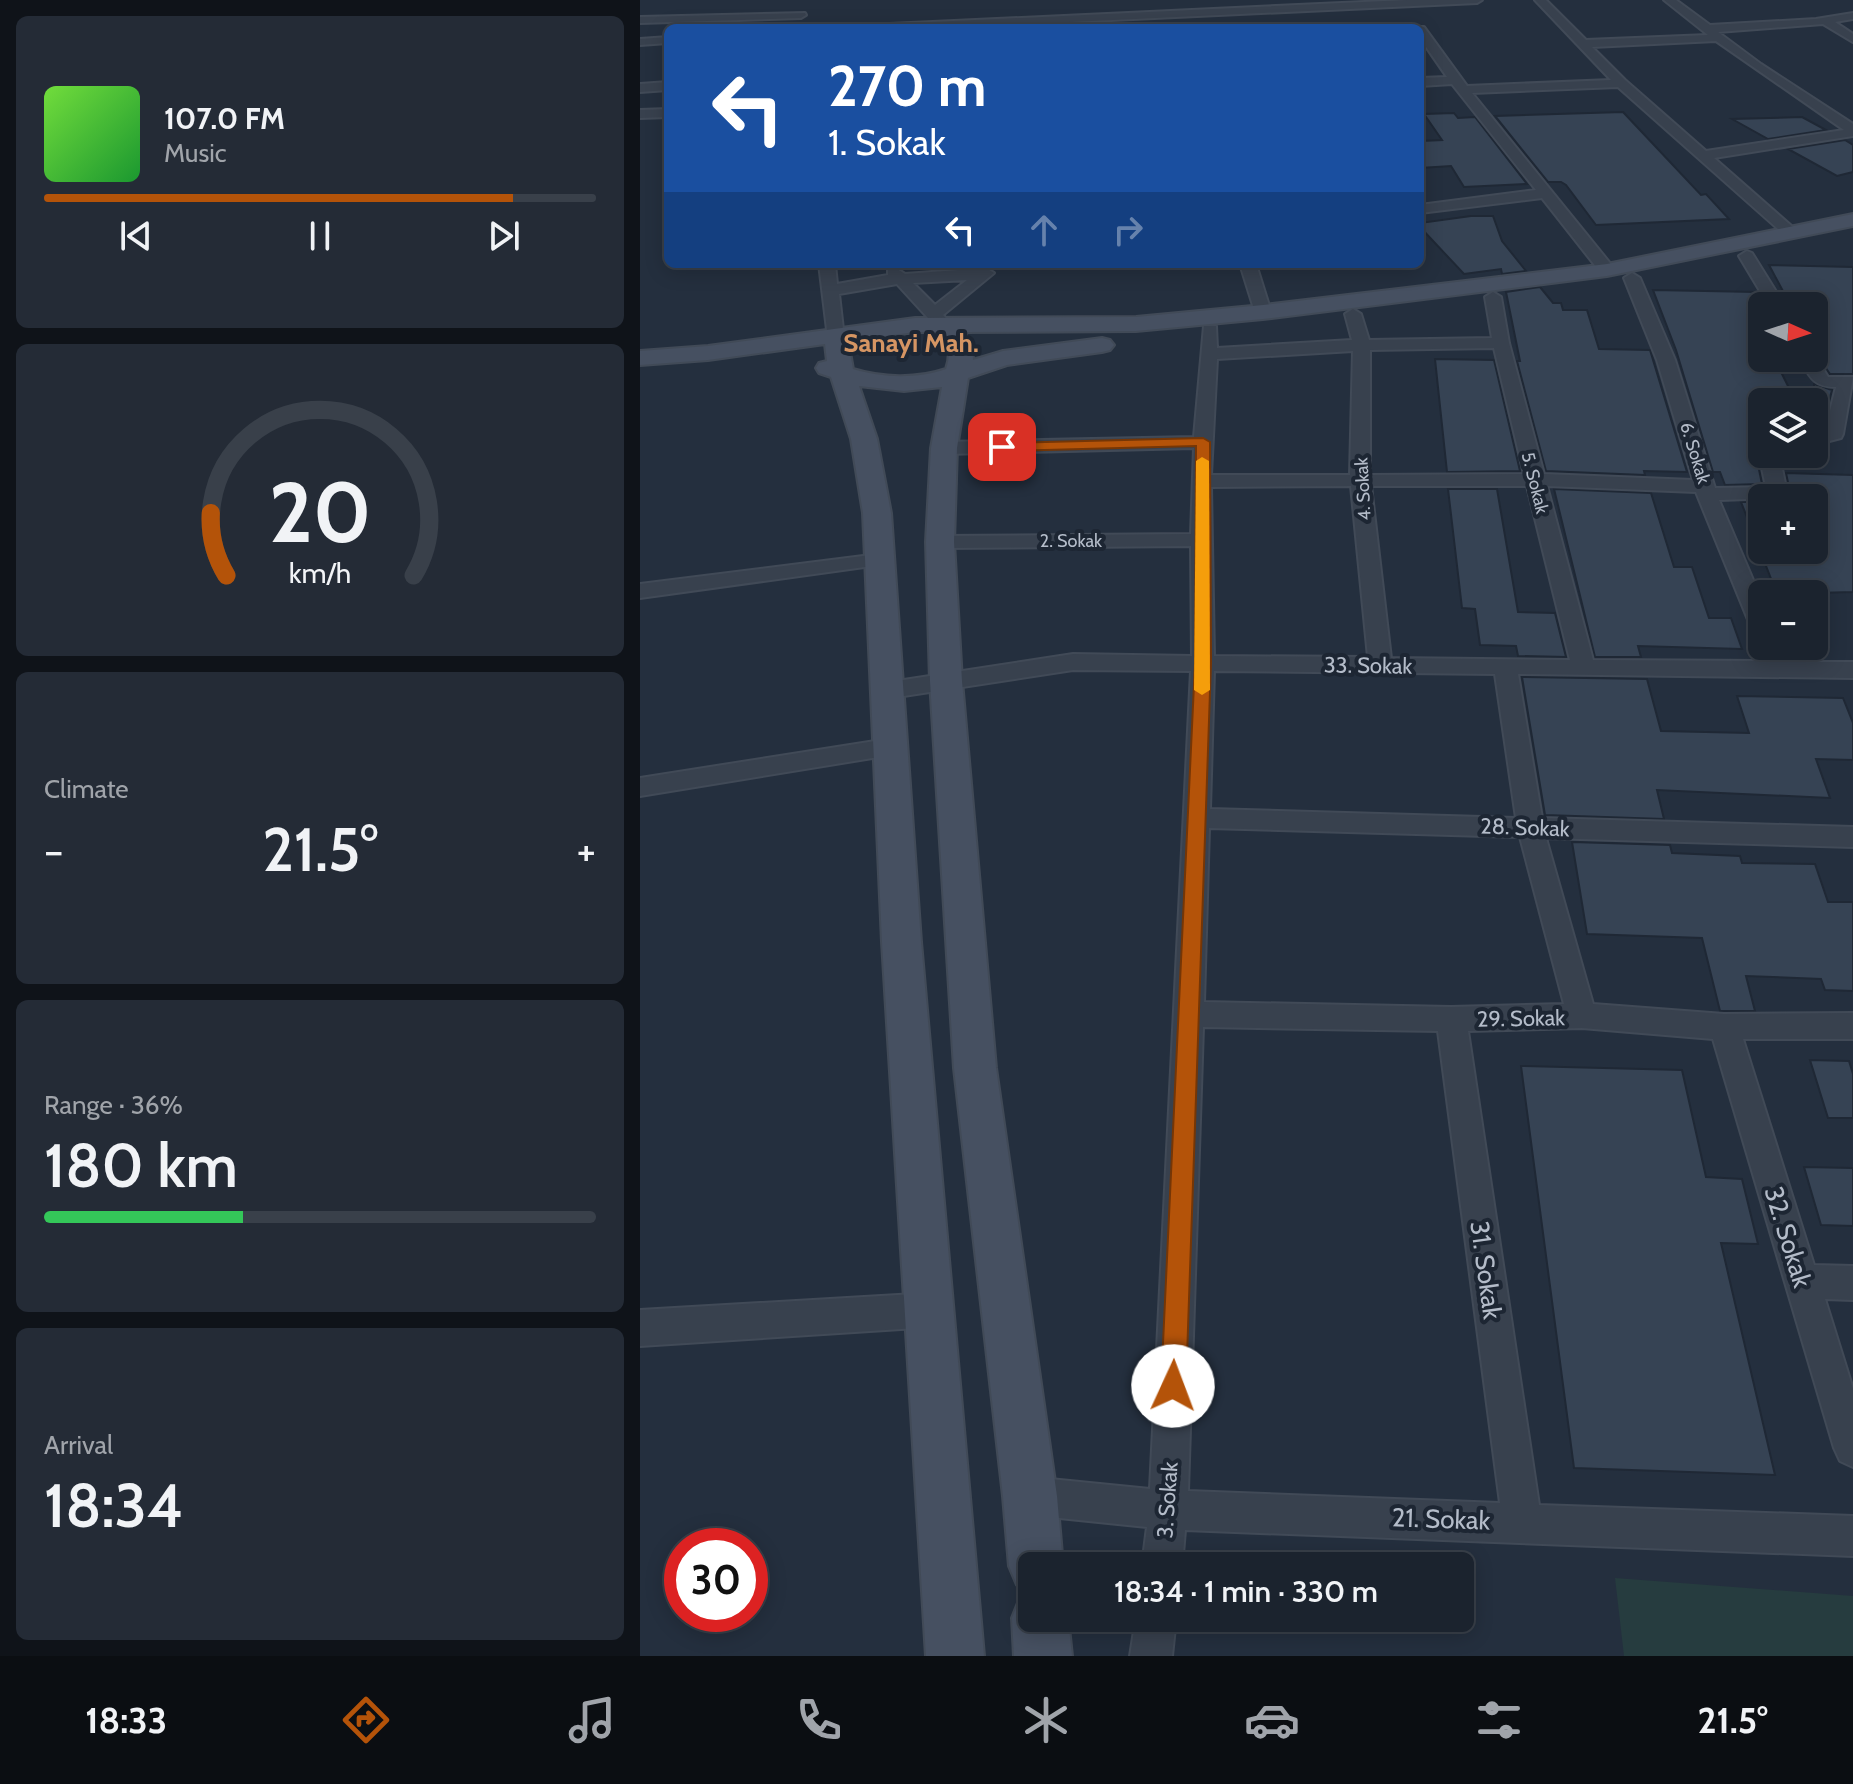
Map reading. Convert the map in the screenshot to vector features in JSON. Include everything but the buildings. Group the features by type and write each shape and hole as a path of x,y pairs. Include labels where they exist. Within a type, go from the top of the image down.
{"street":[{"path":"798,24 802,0"},
{"path":"959,24 1092,18 1181,6 1289,8 1477,0"},
{"path":"1540,0 1621,83 1791,233"},
{"path":"1669,0 1757,67 1853,131"},
{"path":"1402,1 1417,24"},
{"path":"640,20 801,15"},
{"path":"1707,29 1825,21 1853,16"},
{"path":"1825,21 1853,39"},
{"path":"1424,35 1459,85 1607,270"},
{"path":"1583,44 1718,38"},
{"path":"640,42 664,40"},
{"path":"1424,82 1459,85 1621,83"},
{"path":"640,88 664,86"},
{"path":"640,114 664,113"},
{"path":"1704,155 1853,131"},
{"path":"1424,208 1544,193"},
{"path":"708,353 794,359 840,356 915,325 940,320 1136,324 1263,312 1607,270 1853,220"},
{"path":"1209,342 1353,314 1632,278 1747,256 1853,231"},
{"path":"1747,256 1769,292"},
{"path":"827,268 840,356 871,470 879,560 888,748 932,1310 955,1656"},
{"path":"890,268 962,346 962,361 957,372 944,448 940,542 946,681 975,1068 1035,1552"},
{"path":"940,320 986,273 995,268"},
{"path":"1249,268 1263,312"},
{"path":"830,291 867,281 986,273"},
{"name":"6. Sokak","path":"1632,278 1666,360 1706,490 1748,593"},
{"name":"5. Sokak","path":"1493,297 1534,480 1583,667"},
{"name":"4. Sokak","path":"1353,314 1362,345 1360,480 1380,665"},
{"path":"640,358 708,353 840,356 880,383 904,384 933,382 1003,358 1209,342 1362,345 1501,343"},
{"name":"3. Sokak","path":"1164,1552 1168,1510 1203,663 1201,481 1209,342"},
{"path":"1816,372 1822,382 1850,382 1834,434 1828,436"},
{"path":"944,448 1203,442"},
{"path":"1201,481 1534,480 1777,493 1772,468"},
{"name":"2. Sokak","path":"940,542 1202,540"},
{"path":"640,591 879,560"},
{"path":"1775,660 1779,670"},
{"name":"33. Sokak","path":"884,691 1073,662 1853,670"},
{"path":"1505,666 1530,827 1582,1016"},
{"path":"640,787 888,748"},
{"name":"28. Sokak","path":"1197,818 1853,837"},
{"name":"29. Sokak","path":"1188,1014 1451,1019 1582,1016 1724,1027 1853,1026"},
{"name":"31. Sokak","path":"1451,1019 1522,1521"},
{"name":"32. Sokak","path":"1724,1027 1853,1448"},
{"path":"1802,1281 1853,1283"},
{"path":"640,1328 932,1310"},
{"name":"21. Sokak","path":"1030,1496 1168,1510 1522,1521 1853,1536"},
{"path":"1041,1632 1043,1656"},
{"path":"1151,1656 1154,1632"}],"green space":[{"path":"1615,1578 1853,1596 1853,1656 1624,1656"}],"slow traffic":[{"path":"1202,461 1202,690"}],"district":[{"name":"Sanayi Mah.","path":"911,343"}],"route":[{"path":"1002,447 1203,442 1203,663 1173,1386"}]}
